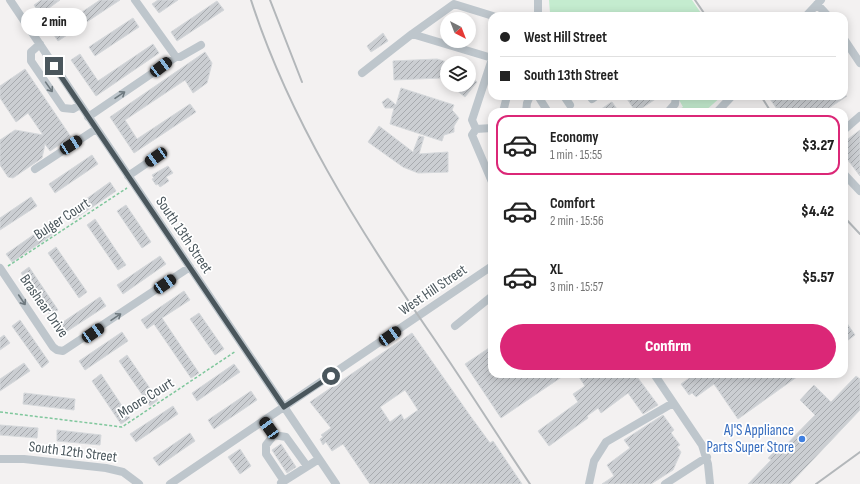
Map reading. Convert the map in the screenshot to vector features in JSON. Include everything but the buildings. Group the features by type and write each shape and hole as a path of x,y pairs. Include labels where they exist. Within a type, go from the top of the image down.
{"street":[{"name":"South 13th Street","path":"10,0 336,484"},
{"path":"135,0 176,57"},
{"path":"538,0 538,12"},
{"path":"810,12 819,2 825,12"},
{"path":"362,73 412,34 454,4 488,14"},
{"path":"412,34 488,57"},
{"path":"40,44 31,52 30,61 63,108 72,109 80,105"},
{"path":"88,117 176,57 180,57 201,45"},
{"path":"848,45 860,63"},
{"path":"476,129 472,120 488,70"},
{"path":"567,100 570,105"},
{"path":"721,108 728,100"},
{"path":"848,126 860,116"},
{"path":"476,129 488,128"},
{"path":"35,169 96,129"},
{"path":"476,129 472,135 488,173"},
{"path":"128,176 156,157"},
{"path":"848,178 860,191"},
{"name":"Brashear Drive","path":"1,269 53,347 64,351 190,267"},
{"name":"West Hill Street","path":"170,484 488,269"},
{"path":"455,326 488,299"},
{"path":"657,378 702,445 706,457 710,484"},
{"path":"589,484 594,461 606,442 673,403"},
{"path":"264,421 274,435 286,437 307,466"},
{"path":"286,437 298,428"},
{"path":"274,435 266,445 266,454 282,482 319,459"},
{"path":"665,484 706,457"},
{"name":"South 12th Street","path":"0,459 24,459 106,468 123,472 139,484"}],"path":[{"name":"Bulger Court","path":"1,269 133,184"},
{"name":"Moore Court","path":"0,412 122,427 243,346"}],"green space":[{"path":"549,0 692,0 700,12 553,12 550,12"},
{"path":"679,100 718,100 708,108 681,108 683,107"}],"railway":[{"path":"251,0 285,87 305,129 350,210 400,289 453,366 530,484"},
{"path":"270,0 302,82"},
{"path":"695,0 703,12"},
{"path":"764,100 768,108"},
{"path":"848,221 860,234"},
{"path":"816,484 860,452"}],"place":[{"name":"AJ'S Appliance Parts Super Store","path":"802,439"}],"route":[{"path":"54,66 284,407 331,376"}]}
